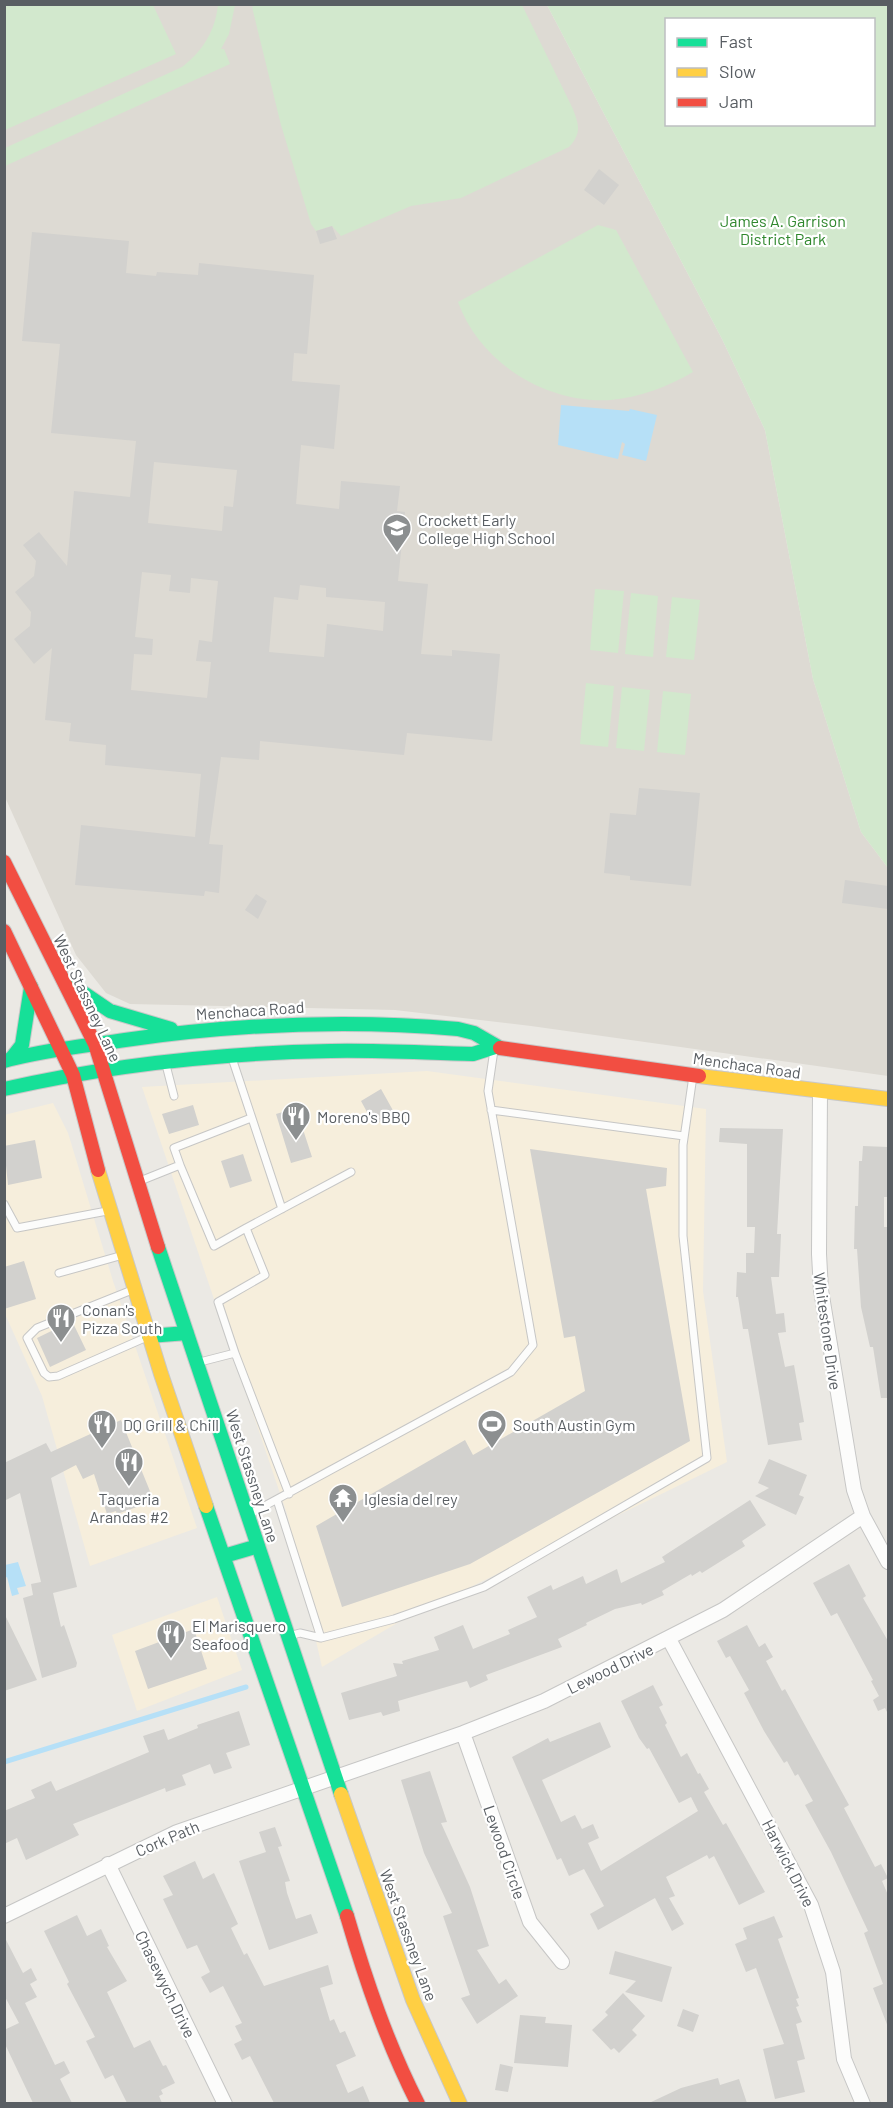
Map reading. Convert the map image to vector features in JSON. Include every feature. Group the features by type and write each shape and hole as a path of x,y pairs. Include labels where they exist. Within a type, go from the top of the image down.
{"main road":[{"name":"West Stassney Lane","path":"4,862 95,1044 105,1071 136,1182 290,1636 335,1776 409,1989 440,2066 460,2103"},
{"path":"4,931 73,1075 109,1210 149,1336 339,1890 369,1993 400,2069 418,2103"},
{"path":"61,977 110,1011 182,1031"},
{"path":"8,1060 22,1044 31,987"},
{"name":"Menchaca Road","path":"8,1060 62,1048 182,1031 355,1021 458,1029 474,1033 495,1047 651,1070 888,1099"},
{"name":"Menchaca Road","path":"4,1089 73,1075 231,1056 332,1051 473,1054 495,1047"},
{"path":"149,1336 187,1333"},
{"path":"224,1556 258,1546"}],"street":[{"name":"Whitestone Drive","path":"820,1091 819,1254 821,1290 848,1460 863,1516 888,1562"},
{"name":"Lewood Drive","path":"335,1776 463,1733 544,1701 723,1610 863,1516"},
{"name":"Harwick Drive","path":"669,1639 811,1905 832,1972 844,2059 863,2103"},
{"name":"Lewood Circle","path":"463,1733 530,1922 562,1962"},
{"name":"Cork Path","path":"4,1916 177,1832 335,1776"},
{"name":"Chasewych Drive","path":"108,1864 225,2103"}],"lane":[{"path":"248,1515 512,1372 533,1345 488,1090 495,1047"},
{"path":"231,1056 282,1209"},
{"path":"165,1063 174,1096"},
{"path":"290,1636 300,1632 321,1638 394,1619 484,1587 707,1458 683,1236 684,1136 694,1074"},
{"path":"491,1110 684,1136"},
{"path":"251,1118 174,1148 214,1246 351,1172"},
{"path":"136,1182 180,1165"},
{"path":"4,1204 17,1228 109,1210"},
{"path":"246,1228 266,1275 218,1302 289,1494"},
{"path":"59,1273 123,1255"},
{"path":"134,1289 37,1328 27,1338 44,1373 49,1377 58,1376 149,1336"},
{"path":"197,1362 235,1353"},
{"path":"277,1500 321,1638"}],"shaded area":[{"name":"Crockett Early College High School","path":"4,5 547,5 722,339 765,430 813,679 861,832 888,868 888,1076 531,1026 395,1010 130,1004 106,993 76,955 5,797"},
{"path":"427,1071 706,1109 703,1291 727,1462 399,1622 322,1667 287,1514 142,1087"},
{"path":"53,1103 68,1133 113,1281 197,1528 90,1566 42,1396 5,1314 4,1115"},
{"path":"217,1597 242,1670 137,1711 112,1635"}],"green space":[{"path":"258,4 522,5 572,107 578,123 578,133 569,147 461,198 411,206 341,236 332,226 316,231 311,224 281,125 252,7"},
{"path":"4,5 153,5 176,54 5,130"},
{"path":"218,5 235,5 229,34 221,49 224,49 230,64 5,166 5,148 182,67 207,40"},
{"name":"James A. Garrison District Park","path":"547,5 888,5 888,868 861,832 813,679 765,430 722,339"},
{"path":"598,225 616,230 693,372 654,390 611,400 563,395 540,387 518,375 482,344 468,324 458,302"},
{"path":"595,589 624,591 618,653 590,650"},
{"path":"631,593 658,596 653,657 625,654"},
{"path":"672,597 700,600 694,660 666,657"},
{"path":"586,683 614,686 608,747 580,744"},
{"path":"622,687 650,690 644,751 616,748"},
{"path":"663,691 691,694 685,755 657,752"}],"water":[{"path":"561,405 629,411 630,409 657,415 646,461 622,455 625,444 622,442 618,459 558,445"},
{"path":"18,1562 26,1586 17,1588 19,1594 12,1596 7,1577 5,1578 5,1565"}],"building":[{"path":"599,169 619,185 604,205 584,190"},
{"path":"332,226 337,239 320,244 316,231"},
{"path":"32,232 129,241 126,273 156,276 157,272 198,275 199,263 314,275 307,354 294,353 292,381 340,385 334,449 301,445 296,504 339,509 341,481 400,486 397,511 405,512 398,581 428,584 421,654 452,656 452,650 500,654 492,741 407,733 404,755 260,741 259,760 221,757 209,844 223,845 219,893 205,891 204,896 75,885 81,825 195,837 201,774 105,765 106,745 69,741 71,723 45,720 52,648 34,664 14,639 30,626 31,612 15,592 34,576 36,561 23,545 39,532 67,566 74,491 130,497 136,441 51,433 60,344 22,341","holes":["154,462 237,470 233,507 224,506 222,531 148,523","142,572 171,575 169,591 190,593 191,578 218,581 212,642 199,640 196,661 211,662 207,698 131,690 134,654 152,655 153,639 135,637","300,585 326,588 326,597 385,602 383,631 327,624 324,657 269,652 274,597 298,600"]},
{"path":"639,788 700,793 691,886 630,880 630,876 604,873 610,813 636,815"},
{"path":"845,880 888,886 888,909 842,903"},
{"path":"256,894 267,901 258,919 245,910"},
{"path":"381,1089 395,1114 374,1125 361,1101"},
{"path":"193,1105 199,1125 169,1134 162,1114"},
{"name":"Moreno's BBQ","path":"296,1108 312,1157 291,1163 276,1114"},
{"path":"720,1128 783,1129 777,1234 781,1234 779,1277 771,1277 776,1314 784,1313 786,1332 778,1333 785,1367 794,1365 804,1422 799,1423 802,1440 768,1445 748,1329 743,1329 738,1297 736,1297 737,1272 746,1273 746,1253 754,1253 755,1227 747,1227 747,1144 719,1142"},
{"path":"35,1140 42,1178 8,1185 4,1146"},
{"path":"863,1146 888,1147 888,1197 884,1197 884,1227 888,1227 888,1398 881,1398 873,1347 870,1347 861,1307 857,1249 854,1249 855,1206 858,1206 859,1161 862,1161"},
{"path":"530,1149 667,1168 666,1186 646,1189 690,1441 470,1564 342,1607 316,1526 465,1440 473,1455 585,1391 575,1336 564,1338"},
{"path":"243,1154 252,1181 230,1188 221,1161"},
{"path":"24,1261 36,1299 4,1309 4,1267"},
{"name":"Conan's Pizza South","path":"72,1321 86,1350 50,1367 37,1338"},
{"path":"121,1420 154,1501 117,1514 116,1511 107,1514 94,1474 83,1479 76,1465 51,1478 77,1587 53,1593 61,1627 64,1625 77,1663 76,1667 42,1678 23,1598 33,1595 31,1584 41,1582 20,1493 4,1501 4,1463 46,1443 51,1452"},
{"path":"769,1459 807,1475 799,1495 804,1497 796,1515 755,1496 769,1488 758,1483"},
{"path":"750,1500 766,1525 742,1541 745,1546 702,1573 700,1571 692,1576 691,1574 662,1591 664,1595 642,1605 641,1603 615,1609 558,1639 562,1647 486,1675 488,1680 470,1688 467,1681 398,1701 400,1711 383,1716 381,1712 349,1720 341,1693 397,1676 393,1663 403,1664 402,1661 439,1650 434,1637 463,1625 473,1649 510,1634 508,1630 537,1617 527,1597 551,1585 553,1590 583,1576 586,1584 617,1569 621,1583 665,1562 662,1557"},
{"path":"849,1564 866,1596 863,1598 888,1641 888,1714 885,1708 878,1711 873,1700 879,1696 871,1681 873,1680 837,1613 831,1616 813,1583"},
{"path":"4,1613 37,1680 4,1691"},
{"path":"747,1625 759,1647 765,1643 773,1657 766,1661 782,1691 785,1689 849,1805 844,1808 875,1867 881,1864 888,1878 882,1881 888,1895 888,2027 873,1988 883,1984 864,1933 868,1931 831,1852 805,1805 813,1801 798,1774 795,1776 787,1761 784,1763 764,1731 744,1693 749,1690 730,1656 726,1658 717,1641"},
{"name":"El Marisquero Seafood","path":"194,1629 207,1669 148,1689 135,1651"},
{"path":"653,1685 663,1705 659,1707 667,1723 665,1725 681,1757 687,1753 698,1774 700,1773 709,1789 704,1792 723,1825 726,1823 765,1892 739,1905 714,1856 709,1859 707,1855 666,1877 675,1896 669,1898 684,1924 672,1931 655,1898 598,1930 590,1914 604,1906 584,1869 569,1876 561,1858 557,1860 512,1757 548,1738 550,1742 600,1722 611,1747 542,1780 561,1822 575,1815 582,1829 593,1824 599,1838 588,1843 601,1871 698,1811 691,1797 679,1803 649,1748 647,1749 639,1738 621,1701"},
{"path":"239,1711 250,1745 226,1753 232,1768 214,1774 210,1764 182,1775 186,1785 166,1792 165,1788 73,1824 79,1835 26,1860 17,1838 4,1844 4,1811 35,1798 31,1790 51,1781 56,1791 149,1752 143,1736 164,1729 168,1740 198,1728 197,1725"},
{"path":"430,1771 447,1822 441,1823 470,1887 489,1946 477,1950 499,1984 506,1979 518,1996 477,2024 461,1998 470,1995 443,1916 452,1913 424,1853 401,1780"},
{"path":"275,1827 282,1846 278,1847 290,1881 285,1882 287,1893 296,1919 311,1914 318,1933 269,1950 239,1861 266,1852 259,1832"},
{"path":"195,1861 203,1879 214,1873 238,1924 231,1928 244,1955 247,1953 264,1986 328,1965 333,1984 320,1988 330,2021 334,2019 340,2033 345,2031 356,2056 336,2065 348,2093 363,2086 370,2103 274,2103 250,2056 242,2060 234,2044 242,2040 235,2026 242,2023 223,1986 210,1993 201,1977 210,1972 197,1945 187,1949 163,1899 173,1895 163,1876"},
{"path":"77,1915 87,1936 101,1929 109,1946 107,1947 127,1981 107,1992 134,2048 150,2040 163,2066 166,2065 175,2083 161,2090 163,2094 159,2096 162,2103 127,2103 113,2075 105,2079 86,2041 95,2037 67,1984 69,1982 44,1931"},
{"path":"774,1916 783,1937 778,1939 799,1998 796,1999 799,2006 796,2007 802,2022 796,2024 805,2059 797,2061 805,2092 775,2099 763,2049 784,2044 756,1968 746,1972 735,1944 747,1939 743,1928"},
{"path":"4,1936 23,1973 31,1968 37,1980 30,1984 37,1997 25,2003 55,2065 64,2061 70,2073 60,2079 72,2103 33,2103 4,2042 4,2030 19,2023 4,1995"},
{"path":"615,1951 672,1967 662,2002 625,1992 636,1981 609,1974"},
{"path":"623,1993 645,2016 632,2030 637,2035 619,2053 614,2048 611,2050 592,2030 608,2015 605,2012"},
{"path":"683,2009 699,2015 693,2032 677,2026"},
{"path":"520,2015 546,2017 545,2023 572,2025 568,2067 514,2063"},
{"path":"500,2064 513,2067 508,2092 495,2090"},
{"path":"718,2078 720,2085 739,2079 747,2103 649,2103 681,2088"}],"waterway":[{"path":"4,1762 246,1687"}],"traffic: fast":[{"path":"66,981 110,1011 171,1029"},
{"path":"11,1059 22,1045 31,987"},
{"path":"4,1061 64,1049 167,1035 292,1025 374,1024 458,1029 474,1033 500,1048"},
{"path":"4,1089 125,1067 249,1054 331,1051 473,1054 495,1047"},
{"path":"158,1247 341,1794"},
{"path":"149,1336 187,1333"},
{"path":"206,1506 347,1916"},
{"path":"224,1556 258,1546"}],"traffic: slow":[{"path":"699,1076 888,1099"},
{"path":"98,1170 161,1374 206,1506"},
{"path":"341,1794 413,2000 460,2104"}],"traffic: jam":[{"path":"4,862 95,1044 158,1247"},
{"path":"4,931 73,1075 98,1170"},
{"path":"500,1048 699,1076"},
{"path":"347,1916 378,2011 418,2104"}],"place":[{"name":"Crockett Early College High School","path":"397,554"},
{"name":"Moreno's BBQ","path":"296,1142"},
{"name":"Conan's Pizza South","path":"61,1344"},
{"name":"DQ Grill & Chill","path":"102,1450"},
{"name":"South Austin Gym","path":"492,1450"},
{"name":"Taqueria Arandas #2","path":"129,1488"},
{"name":"Iglesia del rey","path":"343,1524"},
{"name":"El Marisquero Seafood","path":"171,1660"}]}
